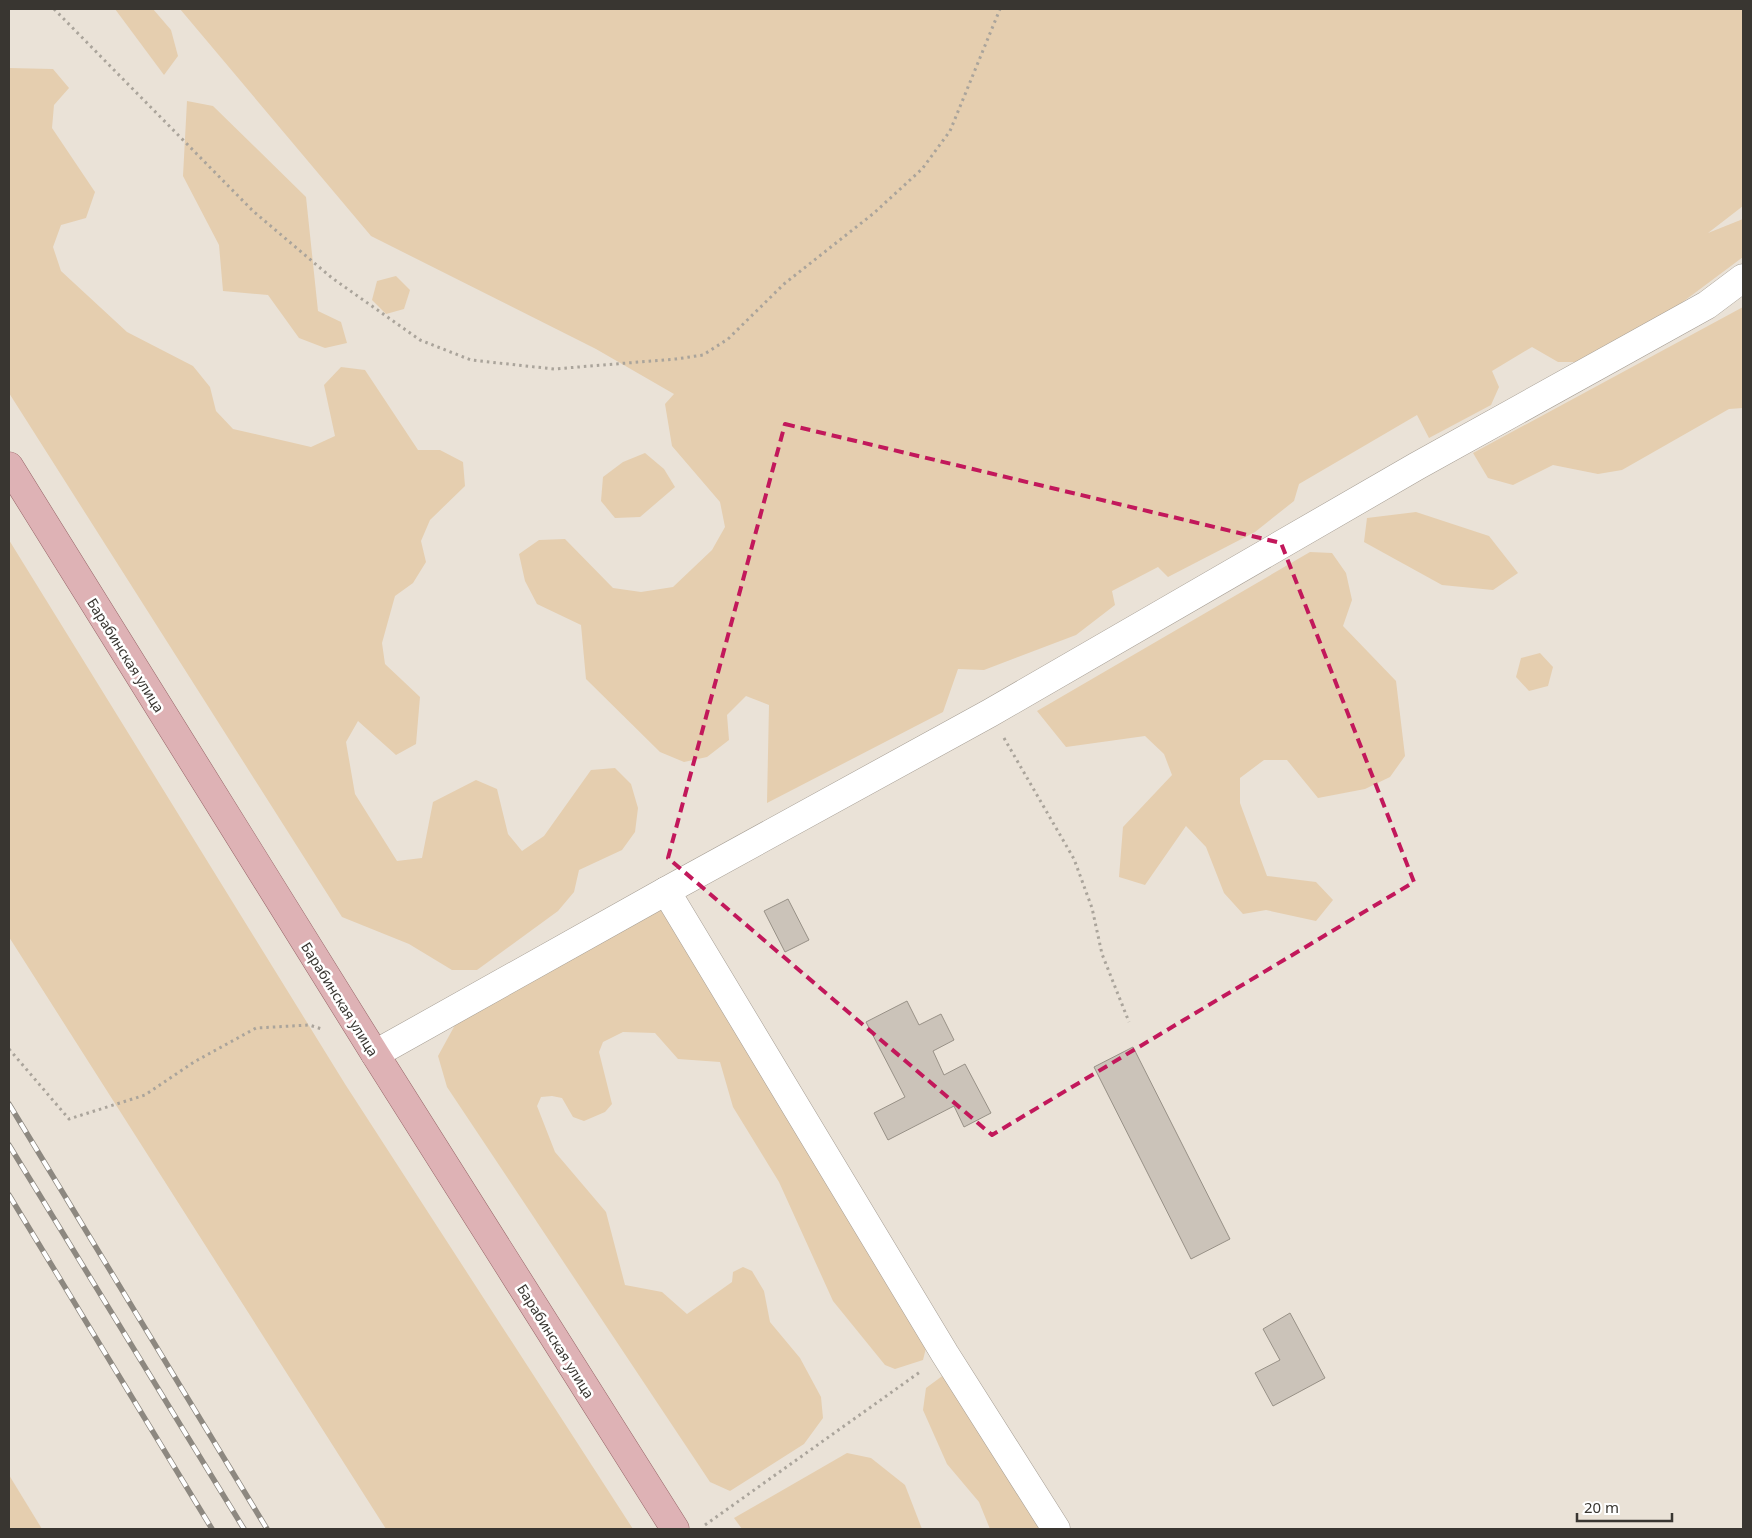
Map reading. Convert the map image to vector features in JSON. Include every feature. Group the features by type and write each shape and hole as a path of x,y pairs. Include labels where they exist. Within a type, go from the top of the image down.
{"main road":[{"name":"Барабинская улица","path":"9,466 370,1048 675,1529"}],"street":[{"path":"370,1048 666,891 990,713 1417,466 1706,305 1743,278"},
{"path":"666,891 946,1354 1056,1529"}],"path":[{"path":"54,9 253,211 332,278 420,340 471,360 554,369 703,355 728,339 784,284 874,214 922,169 950,131 1000,9"},
{"path":"990,713 1074,859 1092,908 1102,954 1128,1022"},
{"path":"9,1049 69,1119 145,1095 194,1062 256,1028 309,1026 370,1048"},
{"path":"699,1529 946,1354"}],"highlighted area":[{"path":"785,424 1281,543 1414,882 992,1135 668,858"}],"shaded area":[{"path":"115,9 153,9 171,30 178,56 164,75"},
{"path":"180,9 1743,9 1743,206 1708,233 1743,219 1743,257 1676,307 1575,362 1558,362 1532,347 1492,371 1499,387 1491,405 1429,438 1417,415 1299,484 1294,501 1255,532 1168,577 1158,567 1112,591 1115,605 1076,635 984,670 958,669 943,712 767,803 769,705 746,696 727,715 729,740 707,757 684,762 660,752 586,679 581,625 537,604 525,581 519,554 539,540 565,539 613,588 641,592 673,587 712,550 725,527 720,502 672,446 665,404 674,394 596,349 371,236"},
{"path":"9,68 53,69 69,88 54,105 52,128 95,192 86,218 61,225 53,247 61,271 127,332 193,366 210,387 216,411 233,429 311,447 335,436 324,385 341,367 365,370 418,450 440,450 463,462 465,486 430,520 421,541 426,562 413,583 395,596 382,643 385,664 420,697 416,744 396,755 358,721 346,742 355,794 397,861 422,858 433,802 476,780 497,789 508,834 522,851 544,836 591,770 615,768 631,784 638,808 635,832 622,850 579,870 574,892 558,911 477,970 452,970 409,944 342,917 9,393"},
{"path":"187,101 213,106 306,197 318,311 341,322 347,343 325,348 299,338 268,295 223,291 219,245 183,176"},
{"path":"396,276 410,290 404,309 386,314 372,300 377,281"},
{"path":"1743,307 1743,408 1729,409 1622,470 1598,474 1553,465 1513,485 1488,478 1473,453"},
{"path":"645,453 664,469 675,487 640,517 615,518 601,501 603,477 623,462"},
{"path":"1416,512 1489,536 1518,573 1493,590 1442,585 1364,542 1367,518"},
{"path":"9,540 345,1084 633,1529 386,1529 9,937"},
{"path":"1310,552 1332,553 1346,573 1352,600 1343,626 1396,681 1405,756 1390,777 1365,789 1318,798 1287,760 1264,760 1240,778 1240,803 1267,876 1316,882 1333,900 1316,921 1266,910 1243,914 1224,893 1206,847 1186,826 1145,885 1119,877 1123,827 1172,775 1164,754 1145,736 1066,747 1037,711"},
{"path":"1540,653 1553,667 1548,686 1529,691 1516,677 1521,658"},
{"path":"660,908 926,1348 923,1360 895,1369 885,1365 833,1301 779,1182 733,1107 720,1062 678,1059 655,1033 623,1032 603,1042 599,1052 612,1104 605,1112 584,1121 573,1117 562,1098 552,1096 541,1097 537,1106 555,1152 606,1212 625,1285 662,1292 687,1314 732,1282 733,1272 743,1267 752,1271 764,1291 770,1322 800,1358 821,1397 823,1418 804,1444 730,1491 710,1482 447,1087 438,1056 455,1025 539,971"},
{"path":"945,1374 1046,1529 990,1529 979,1502 947,1464 923,1410 926,1388"},
{"path":"847,1453 871,1458 905,1485 922,1529 742,1529 734,1518"},
{"path":"9,1475 42,1529 9,1529"}],"building":[{"path":"788,899 809,940 785,952 764,911"},
{"path":"907,1001 919,1025 941,1014 954,1040 933,1051 944,1075 965,1064 991,1113 964,1127 954,1106 888,1140 874,1113 905,1097 866,1022"},
{"path":"1133,1047 1230,1239 1191,1259 1094,1067"},
{"path":"1290,1313 1325,1378 1273,1406 1255,1373 1280,1360 1263,1329"}],"railway":[{"path":"9,1104 267,1529"},
{"path":"9,1145 244,1529"},
{"path":"9,1195 212,1529"}]}
